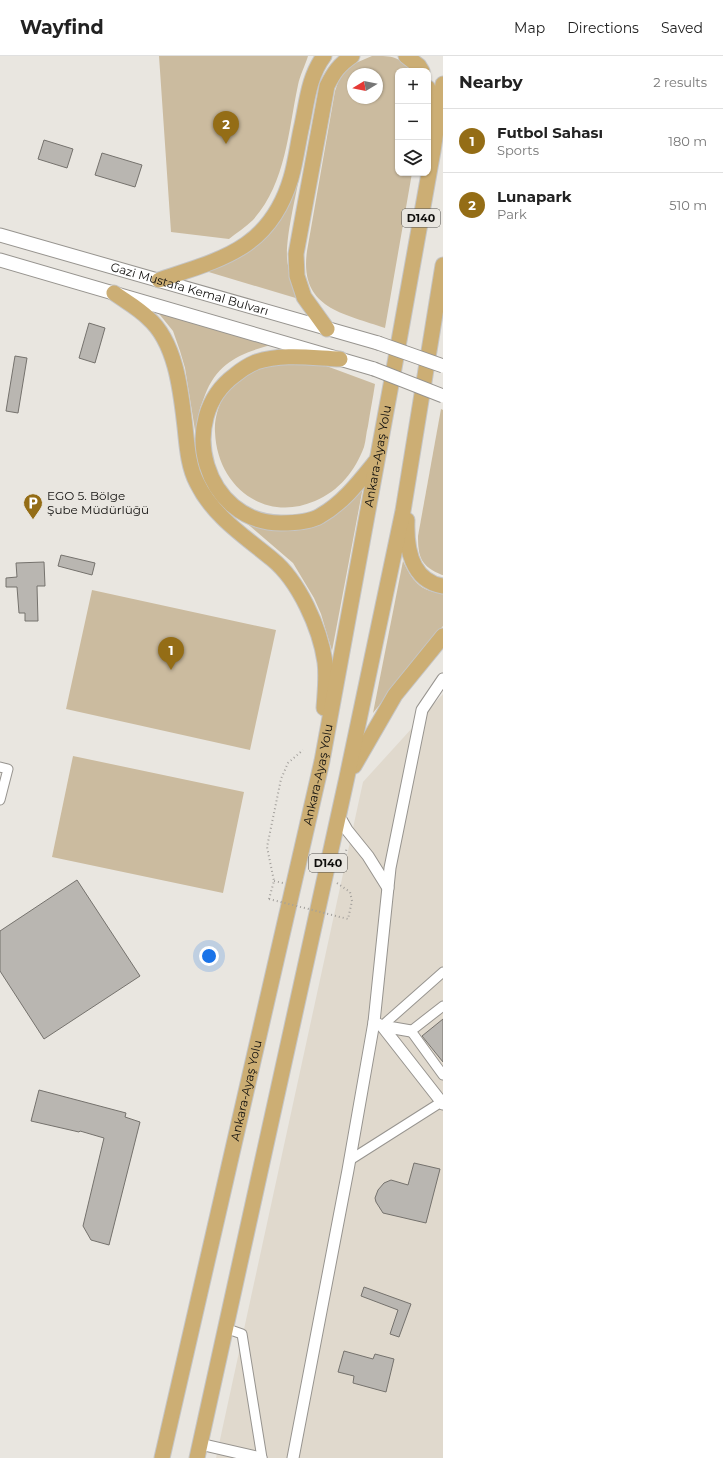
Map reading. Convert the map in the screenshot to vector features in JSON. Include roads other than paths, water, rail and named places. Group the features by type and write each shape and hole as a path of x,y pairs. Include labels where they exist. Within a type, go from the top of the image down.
{"highway":[{"path":"159,280 206,264 232,253 254,239 266,228 276,215 292,177 310,85 324,56"},
{"path":"327,329 304,297 297,276 296,254 327,86 334,72 341,64 352,56"},
{"path":"406,56 420,68"},
{"name":"Ankara-Ayaş Yolu","path":"162,1458 322,761 433,152 443,84"},
{"path":"430,104 433,152"},
{"name":"D140","path":"198,1451 339,816 403,511 443,264"},
{"path":"114,293 149,318 162,334 175,365 179,384 187,447 196,482 209,503 222,518 274,561 290,578 304,601 316,630 325,662 322,761"},
{"path":"435,314 443,293"},
{"path":"340,359 283,356 256,362 228,380 216,394 208,411 203,431 204,454 209,474 222,496 244,514 268,523 292,523 319,517 345,498 376,460"},
{"path":"409,471 406,538 410,553 414,566 421,575 430,582 443,586"},
{"path":"347,778 395,695 443,636"}],"main road":[{"name":"Gazi Mustafa Kemal Bulvarı","path":"0,235 378,343 443,366"},
{"name":"Gazi Mustafa Kemal Bulvarı","path":"0,260 374,369 443,396"}],"street":[{"path":"293,1458 350,1160 378,1024 390,868 422,710 443,679"},
{"path":"0,800 4,768"},
{"path":"339,816 347,830 368,856 388,888"},
{"path":"378,1024 443,972"},
{"path":"411,1031 443,1006"},
{"path":"378,1024 411,1031 443,1075"},
{"path":"350,1160 443,1102 378,1024"},
{"path":"198,1451 262,1458 242,1334 225,1328"}],"place":[{"name":"Lunapark","path":"226,144"},
{"name":"EGO 5. Bölge Şube Müdürlüğü","path":"33,520"},
{"name":"Futbol Sahası","path":"171,670"}]}
